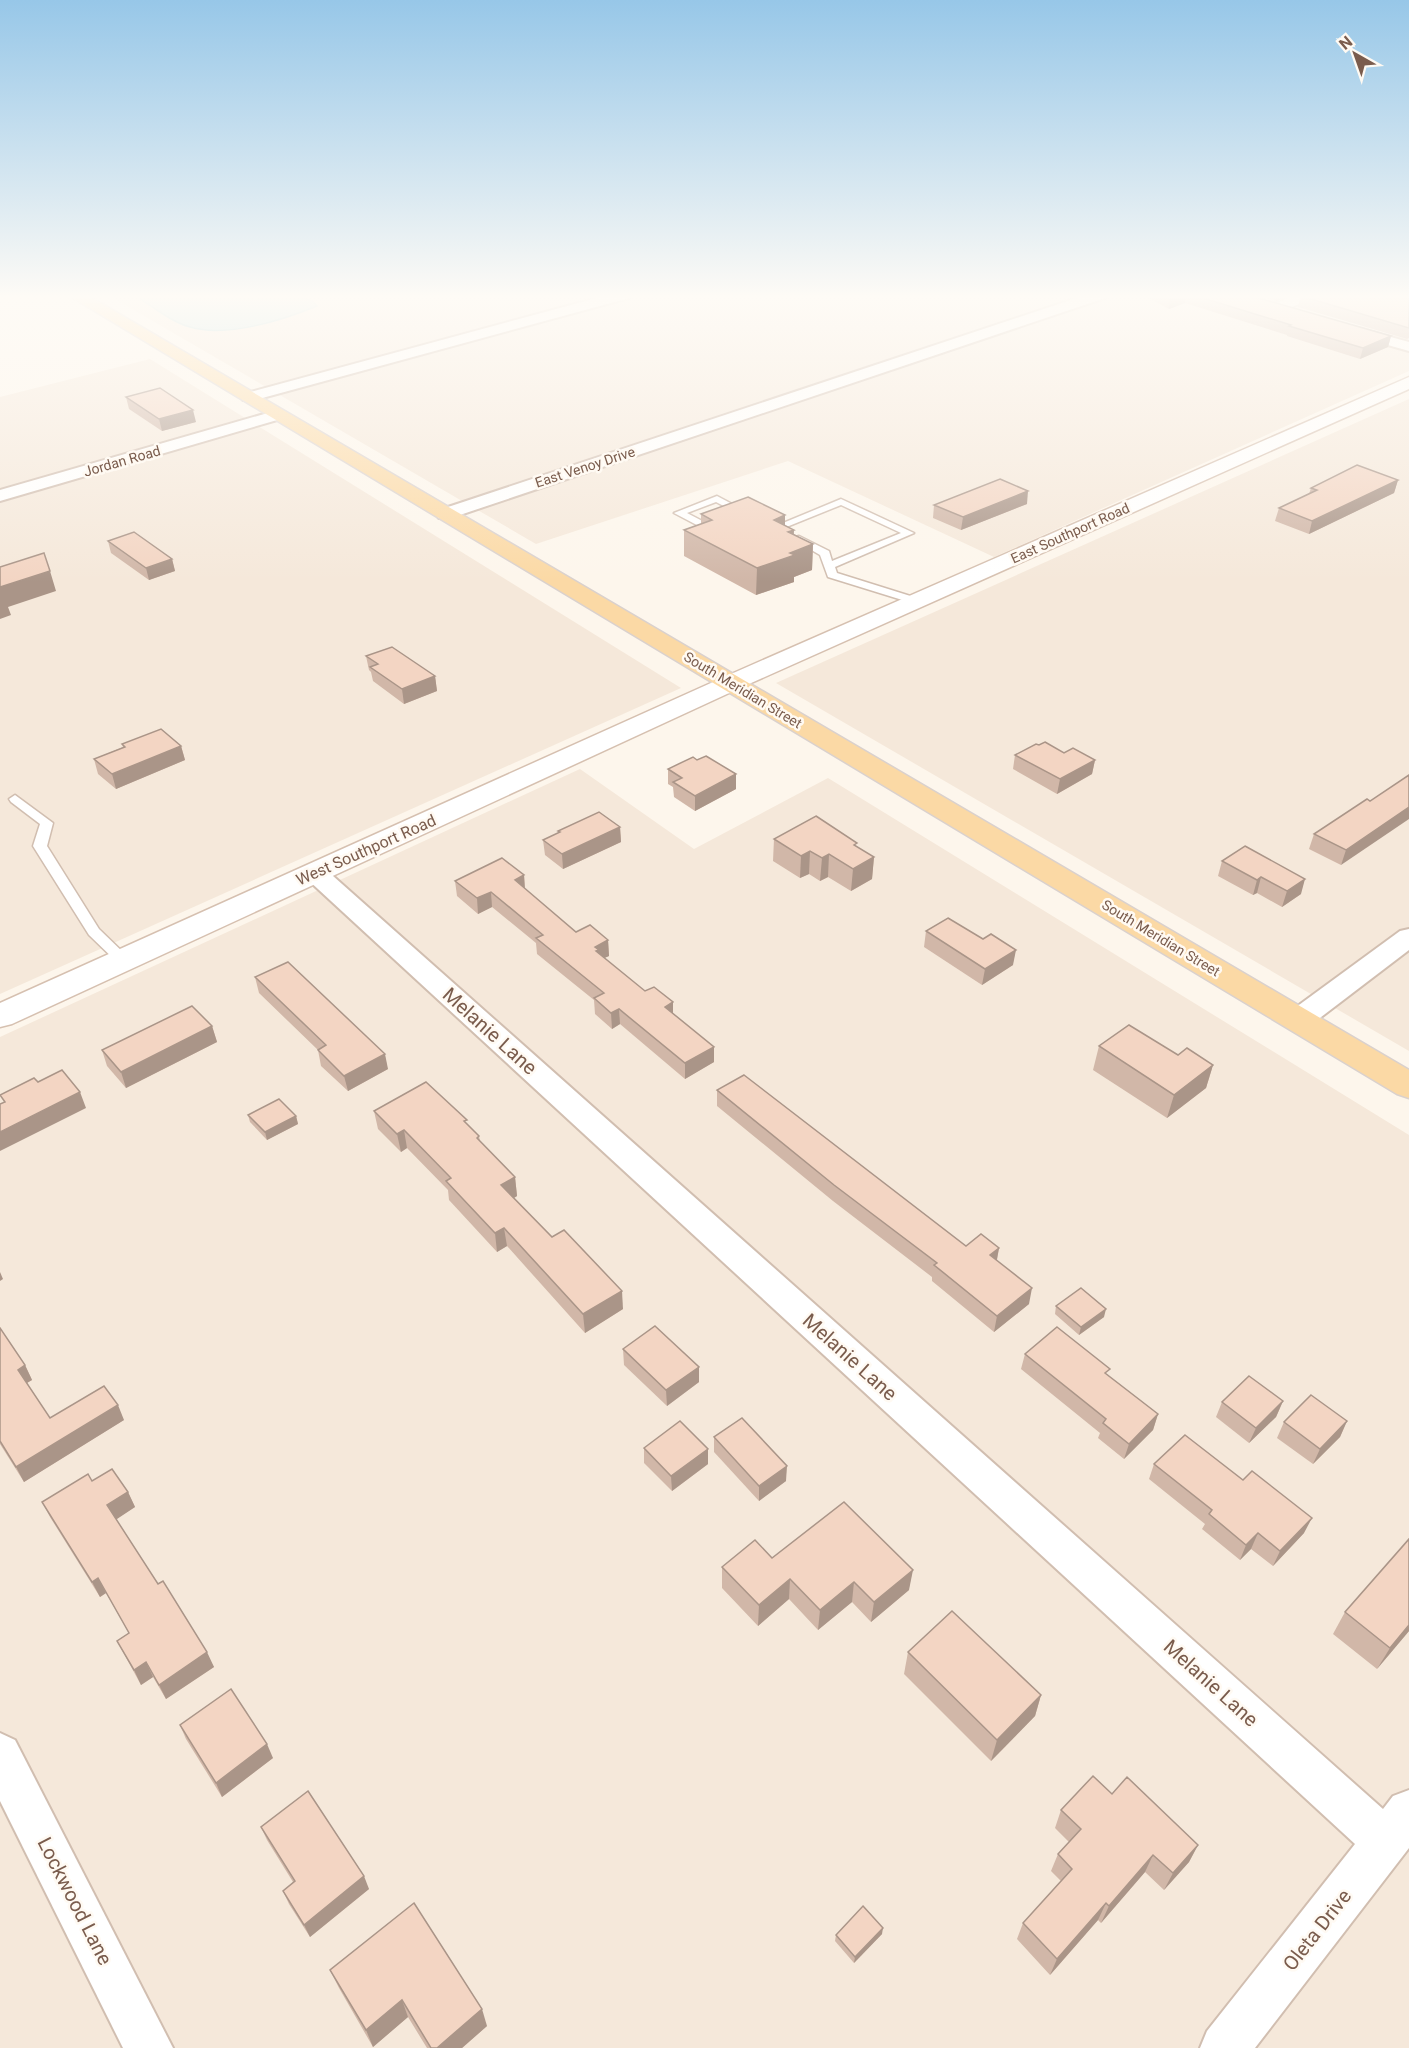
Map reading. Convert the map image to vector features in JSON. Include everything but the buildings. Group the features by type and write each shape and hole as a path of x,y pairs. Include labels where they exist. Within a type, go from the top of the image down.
{"main road":[{"name":"South Meridian Street","path":"238,391 1409,1086"},
{"name":"East Southport Road","path":"731,684 1390,391"},
{"name":"West Southport Road","path":"0,1016 731,684"}],"street":[{"path":"249,397 273,391"},
{"name":"East Venoy Drive","path":"445,514 814,391"},
{"name":"Jordan Road","path":"0,496 278,415"},
{"name":"Melanie Lane","path":"315,873 1397,1827"},
{"path":"1298,1020 1409,937"},
{"name":"Lockwood Lane","path":"0,1755 149,2048"},
{"name":"Oleta Drive","path":"1224,2048 1397,1827"}],"lane":[{"path":"757,519 712,530 679,513 717,499 776,528 825,553 832,575 916,601"},
{"path":"776,528 841,502 909,532 828,566"},
{"path":"15,800 47,823 40,846 94,932 123,960"}],"shaded area":[{"path":"25,391 201,391 681,688 0,994 0,397"},
{"path":"272,391 1365,391 994,557 788,461 536,544"},
{"path":"1409,399 1409,1051 776,683"},
{"path":"580,769 694,849 828,778 1409,1135 1409,2048 0,2048 0,1037"}]}
